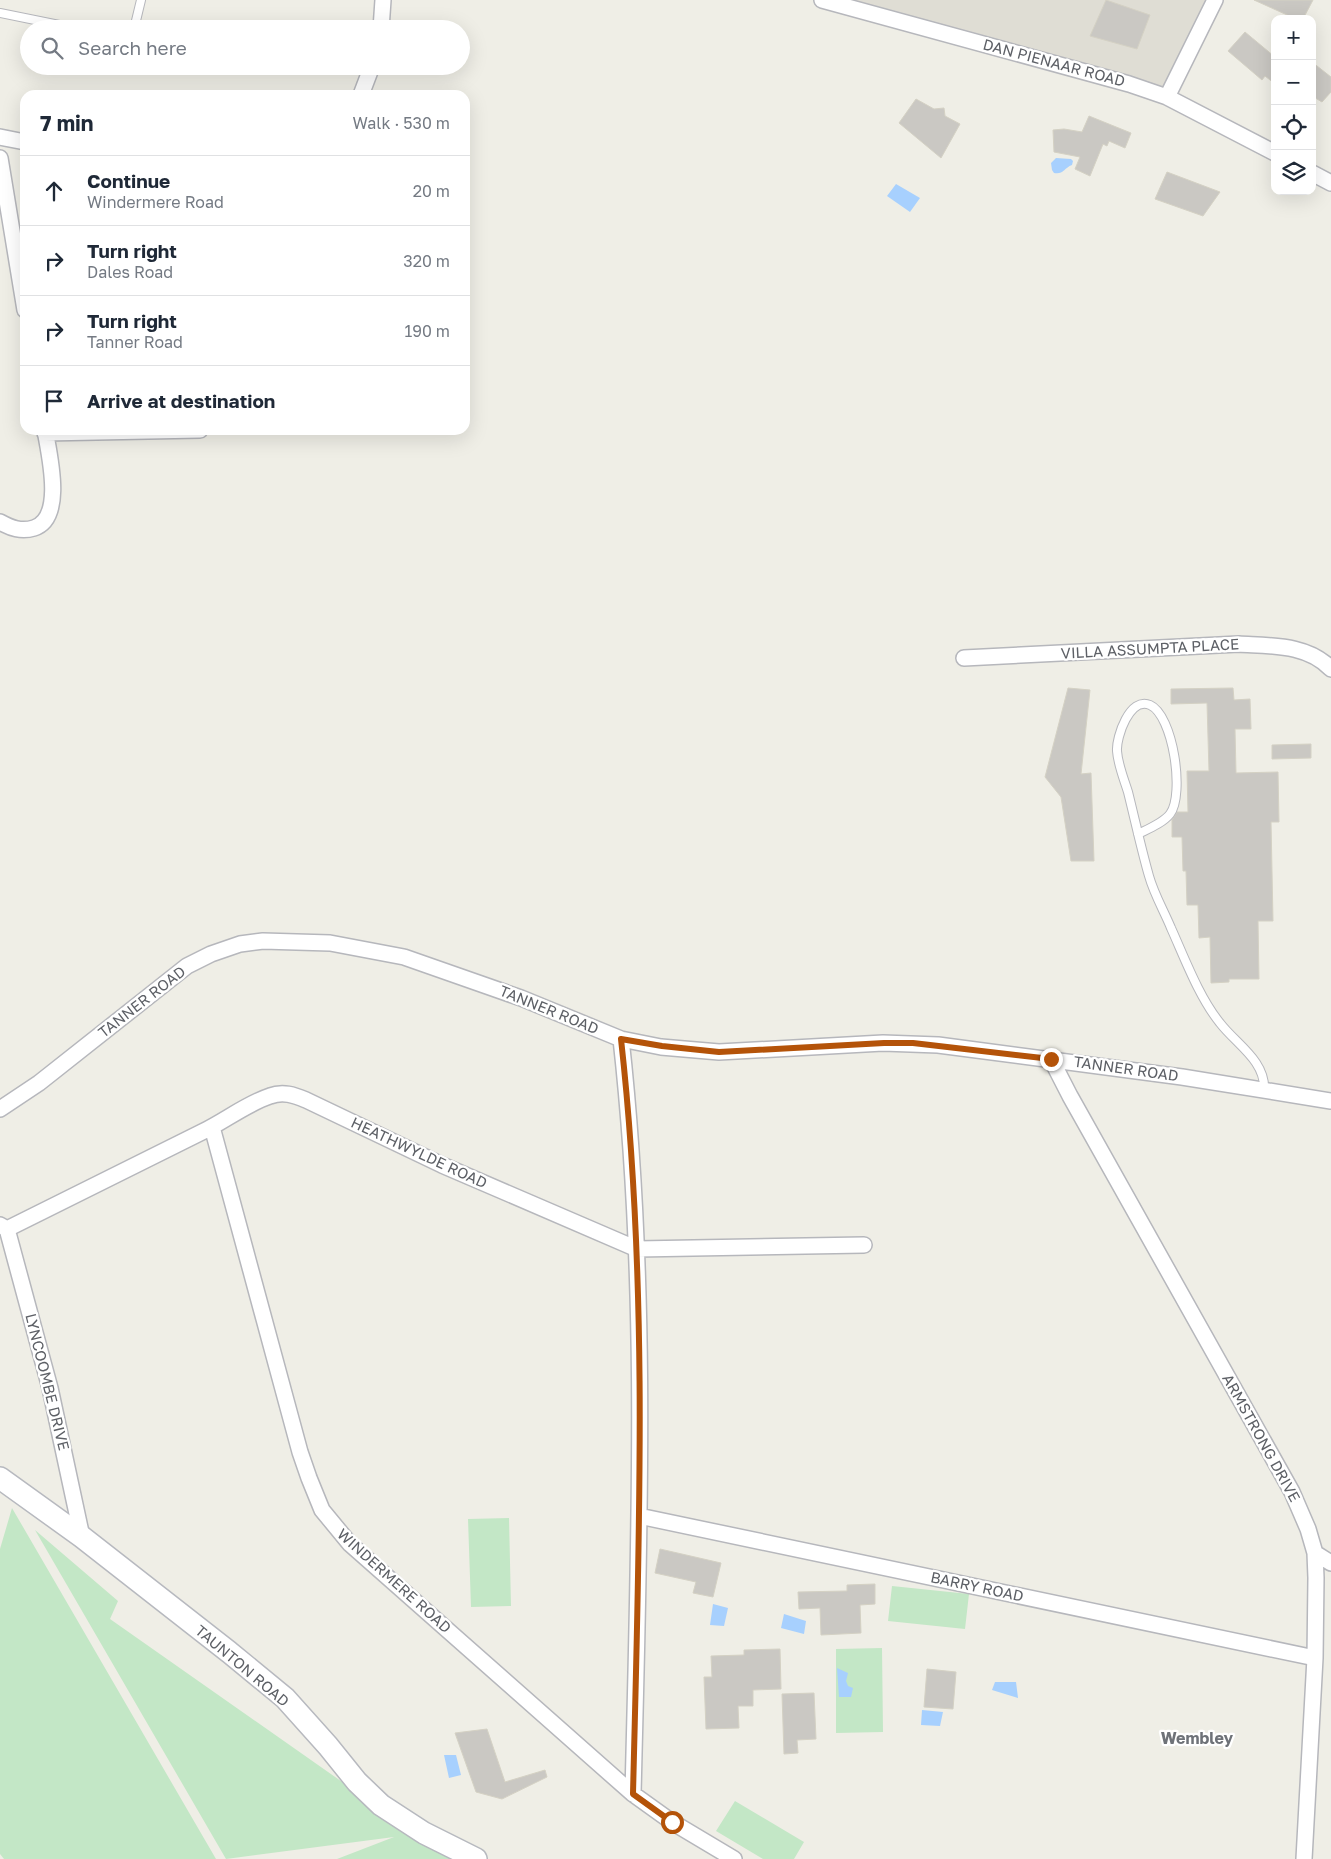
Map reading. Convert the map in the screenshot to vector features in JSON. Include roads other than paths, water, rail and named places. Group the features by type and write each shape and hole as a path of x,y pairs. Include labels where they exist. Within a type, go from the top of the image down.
{"street":[{"path":"382,20 383,0"},
{"name":"DAN PIENAAR ROAD","path":"822,0 1130,84 1167,96 1271,151"},
{"path":"1167,96 1215,0"},
{"path":"364,90 369,75"},
{"path":"0,137 20,141"},
{"path":"0,158 20,280"},
{"path":"1316,175 1331,183"},
{"path":"0,522 14,529 29,529 37,527 46,521 53,496 45,435"},
{"name":"VILLA ASSUMPTA PLACE","path":"964,658 1239,644 1281,646 1302,651 1323,660 1331,669"},
{"name":"TANNER ROAD","path":"0,1109 40,1083 187,966 211,954 240,944 263,941 330,944 404,957 521,998 621,1039 662,1046 719,1052 913,1043 1051,1059 1331,1101"},
{"path":"621,1039 631,1133 637,1250 639,1516 633,1794"},
{"name":"ARMSTRONG DRIVE","path":"1051,1059 1292,1492 1308,1529 1315,1553 1316,1578 1315,1658 1304,1859"},
{"name":"HEATHWYLDE ROAD","path":"4,1227 212,1127 262,1098 278,1094 293,1095 442,1165 637,1250 864,1245"},
{"name":"WINDERMERE ROAD","path":"212,1127 300,1452 322,1510 350,1544 633,1794 672,1822 734,1859"},
{"name":"LYNCOOMBE DRIVE","path":"4,1227 50,1388 82,1537"},
{"name":"TAUNTON ROAD","path":"0,1478 82,1537 285,1698 358,1782 381,1805 424,1833 476,1859"},
{"name":"BARRY ROAD","path":"639,1516 1315,1658"},
{"path":"1315,1553 1331,1563"}],"lane":[{"path":"136,20 141,0"},
{"path":"0,13 35,20"},
{"path":"1138,834 1169,815 1177,795 1177,771 1173,747 1162,718 1156,709 1146,704 1141,704 1135,708 1121,726 1117,752 1150,881 1195,980 1218,1021 1258,1065 1264,1077 1264,1090"}],"water":[{"path":"1056,158 1071,159 1073,161 1072,165 1062,172 1054,173 1051,163"},
{"path":"896,184 920,198 910,212 887,196"},
{"path":"713,1604 728,1608 724,1626 710,1625"},
{"path":"784,1614 806,1621 804,1634 781,1628"},
{"path":"837,1668 848,1673 846,1681 848,1686 853,1688 851,1697 839,1697"},
{"path":"995,1682 1016,1682 1018,1698 992,1690"},
{"path":"922,1710 943,1712 940,1726 921,1725"},
{"path":"444,1755 456,1755 461,1775 449,1778"}],"district":[{"name":"Wembley","path":"1197,1738"}]}
